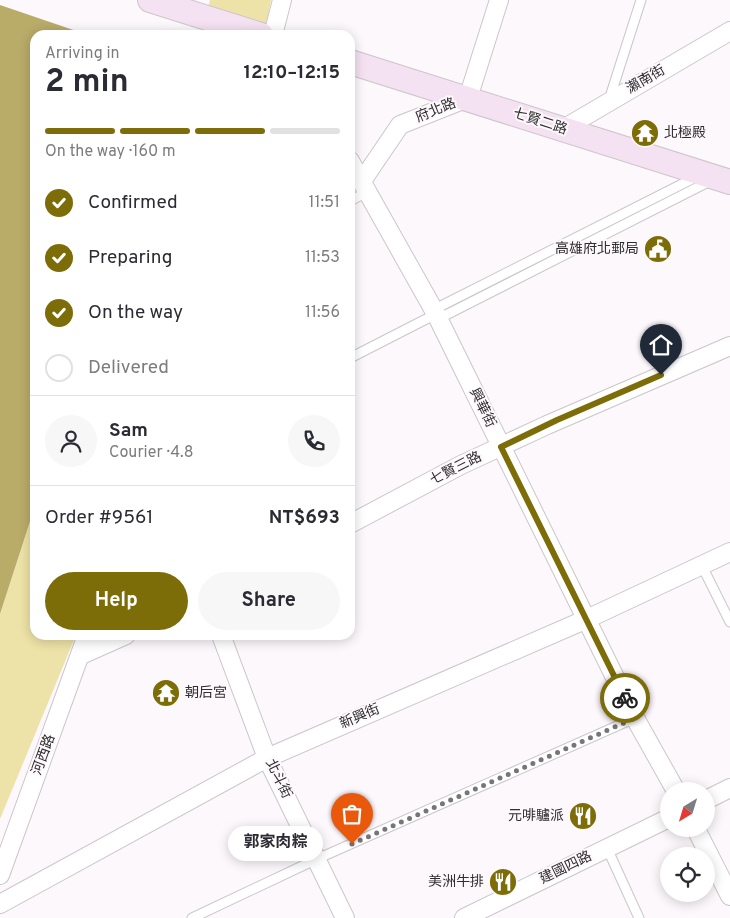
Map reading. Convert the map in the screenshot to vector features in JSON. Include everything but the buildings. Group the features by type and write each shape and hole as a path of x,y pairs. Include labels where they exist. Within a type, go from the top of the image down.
{"street":[{"path":"150,0 245,30"},
{"path":"274,30 282,0"},
{"name":"府北路","path":"365,186 400,126 468,98 499,0"},
{"name":"瀨南街","path":"563,129 730,31"},
{"name":"七賢二路","path":"355,64 721,178"},
{"name":"興華街","path":"355,169 436,314 635,718 671,782"},
{"name":"七賢三路","path":"355,521 461,465 557,420 730,346"},
{"name":"新興街","path":"0,904 267,758 587,619 730,552"},
{"name":"河西路","path":"0,875 86,640"},
{"path":"81,655 115,640"},
{"name":"北斗街","path":"223,640 267,758 345,918"},
{"path":"715,796 730,788"},
{"name":"建國四路","path":"464,918 660,822"},
{"path":"701,838 730,896"}],"lane":[{"path":"608,102 641,0"},
{"path":"436,314 721,178"},
{"path":"355,355 436,314 721,178"},
{"path":"355,196 365,186"},
{"path":"702,566 730,622"},
{"path":"192,918 317,859 635,718"},
{"path":"607,848 639,918"}],"shaded area":[{"path":"0,0 170,30 30,30 30,521 0,614"},
{"path":"207,0 271,0 265,30 199,30"},
{"path":"30,521 30,640 74,640 0,819 0,614"}],"pier":[{"path":"0,0 210,0 202,30 73,30 0,5"}],"way so far":[{"path":"352,844 635,718 625,698"}],"place":[{"name":"北極殿","path":"645,133"},
{"name":"高雄府北郵局","path":"658,249"},
{"name":"朝后宮","path":"166,693"},
{"name":"元啡驢派","path":"583,816"},
{"name":"郭家肉粽","path":"352,844"},
{"name":"美洲牛排","path":"503,882"}],"route":[{"path":"625,698 501,447 557,420 661,375"}]}
